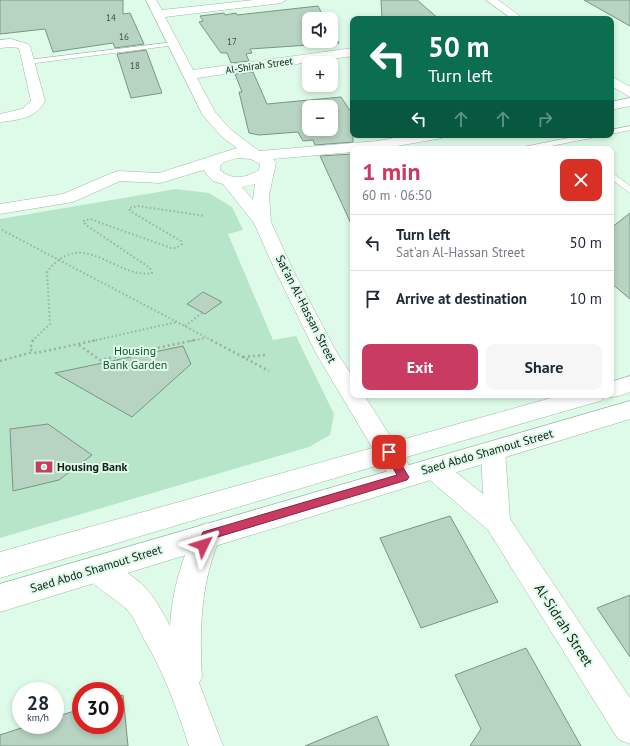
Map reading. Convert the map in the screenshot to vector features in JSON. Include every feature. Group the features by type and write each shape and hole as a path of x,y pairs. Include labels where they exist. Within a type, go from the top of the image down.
{"street":[{"path":"151,0 209,114 230,137 268,163 265,174"},
{"path":"159,14 281,0"},
{"path":"491,0 515,16"},
{"path":"0,44 11,43 24,46 37,97 37,104 33,108 23,113 0,118"},
{"name":"Al-Shirah Street","path":"188,75 350,52"},
{"path":"614,82 630,93"},
{"path":"614,105 630,102"},
{"path":"209,114 210,127 216,151"},
{"path":"385,146 423,138"},
{"path":"0,209 67,198 118,176 160,178 216,151 257,155 350,149"},
{"path":"118,176 161,184 248,181 334,150"},
{"name":"Sat'an Al-Hassan Street","path":"216,151 211,166 211,172 225,181 262,222 284,270 328,355 350,390"},
{"name":"Sat'an Al-Hassan Street","path":"262,222 261,195 265,174"},
{"path":"614,389 630,384"},
{"name":"Sat'an Al-Hassan Street","path":"355,398 403,477"},
{"path":"0,565 389,452 582,398"},
{"name":"Saed Abdo Shamout Street","path":"0,598 630,410"},
{"name":"Al-Sidrah Street","path":"494,451 498,522"},
{"name":"Al-Sidrah Street","path":"432,468 498,522 630,727"},
{"path":"186,689 184,651 185,609 192,570 207,535"},
{"path":"96,569 126,590 140,603 171,656 186,689 206,746"}],"lane":[{"path":"28,62 174,44"},
{"path":"614,131 630,128"},
{"path":"562,138 573,146"},
{"path":"539,146 581,138"},
{"path":"614,177 630,190"}],"path":[{"path":"34,351 30,349 29,344 34,337 44,332 50,324 47,272 50,265 58,259 71,252 85,254 142,275 152,273 150,268 86,225 83,221 90,219 171,248 176,248 182,244 181,241 130,211 129,208 138,206 205,216"},
{"path":"2,230 269,371"},
{"path":"185,326 202,313"},
{"path":"0,361 34,351 45,352 177,322"},
{"path":"78,344 100,360 207,338"},
{"path":"243,357 265,355"}],"green space":[{"name":"Housing Bank Garden","path":"176,189 209,193 232,207 243,230 228,234 273,340 296,336 334,414 330,435 309,447 0,538 0,219"}],"building":[{"path":"0,0 123,0 123,14 130,13 144,44 115,48 113,43 53,52 45,29 0,34"},
{"path":"381,0 417,0 436,16 382,16"},
{"path":"584,0 630,0 630,26"},
{"path":"318,6 321,12 302,12 302,45 250,49 252,53 246,54 249,61 231,63 227,53 221,53 199,22 203,21 200,16 224,13 225,15 236,13 237,15"},
{"path":"146,50 162,93 131,98 117,54"},
{"path":"253,72 267,104 302,101 302,136 338,136 338,100 309,100 341,97 350,110 350,138 353,138 353,142 315,145 313,140 303,141 298,132 259,135 249,133 239,92 242,92 235,74"},
{"path":"350,154 350,221 320,156"},
{"path":"630,213 630,299 614,286 614,226"},
{"path":"203,292 222,302 205,314 187,304"},
{"path":"183,346 191,364 132,417 55,373"},
{"name":"Housing Bank","path":"48,424 92,455 59,480 13,491 10,429"},
{"path":"450,516 498,602 421,628 380,538"},
{"path":"630,595 630,657 597,608"},
{"path":"526,648 581,746 470,746 481,729 455,675"},
{"path":"124,705 128,746 0,746 0,735 12,731 12,734 64,734 64,714 72,712 72,734 124,734"},
{"path":"377,716 389,746 305,746"}],"place":[{"name":"Housing Bank","path":"44,467"}],"route":[{"path":"203,545 207,535 403,477 389,452"}]}
